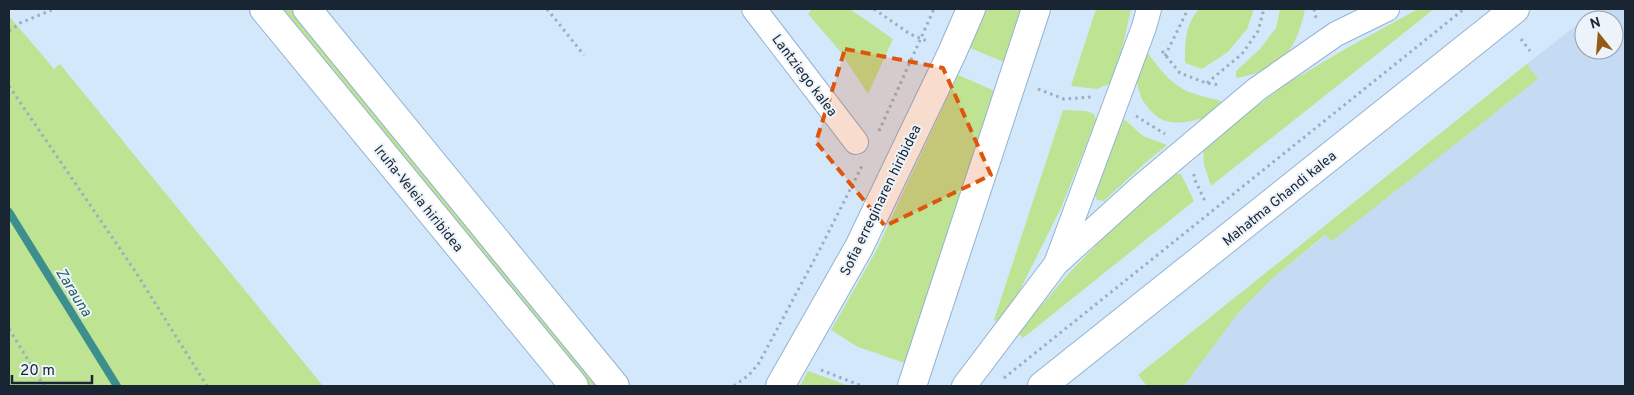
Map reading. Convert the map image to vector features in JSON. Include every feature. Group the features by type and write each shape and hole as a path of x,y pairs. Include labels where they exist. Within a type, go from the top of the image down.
{"main road":[{"name":"Iruña-Veleia hiribidea","path":"264,9 574,386"},
{"path":"307,9 615,386"},
{"name":"Sofia erreginaren hiribidea","path":"780,386 859,247 952,53 971,9"},
{"path":"912,386 1036,9"},
{"name":"Mahatma Ghandi kalea","path":"1042,386 1515,9"}],"street":[{"name":"Lantziego kalea","path":"754,9 866,140"},
{"path":"964,386 1056,264 1193,142 1257,89 1336,34 1387,9"},
{"path":"1056,264 1146,18"}],"path":[{"path":"9,31 20,23 54,9"},
{"path":"546,9 584,55"},
{"path":"874,9 910,34 952,53"},
{"path":"866,140 922,39 934,9"},
{"path":"1165,56 1188,9"},
{"path":"1206,83 1242,54 1258,31 1264,9"},
{"path":"1001,380 1464,9"},
{"path":"1146,18 1165,56 1180,73 1206,83 1257,89"},
{"path":"1013,78 1064,99 1117,96 1135,116 1166,134 1193,142 1194,178 1205,201"},
{"path":"9,86 135,271 207,386"},
{"path":"734,386 759,363 863,165"},
{"path":"9,329 44,386"}],"highlighted area":[{"path":"845,49 943,68 991,175 885,226 816,142"}],"shaded area":[{"path":"1625,9 1625,386 1184,386 1238,313 1274,277 1326,235 1332,240 1538,79 1527,64 1574,27 1574,60 1624,60 1624,10 1596,10"}],"green space":[{"path":"282,9 293,9 599,386 589,386"},
{"path":"812,9 850,9 893,39 868,94 839,50 808,14"},
{"path":"987,9 1021,9 1004,62 970,48"},
{"path":"1096,9 1131,9 1121,54 1109,84 1097,89 1071,86"},
{"path":"1199,9 1254,9 1247,29 1228,52 1202,69 1185,63 1188,28"},
{"path":"1280,9 1305,9 1297,37 1291,48 1284,57 1264,70 1252,75 1236,78 1236,71 1260,49 1276,28"},
{"path":"1418,9 1434,9 1211,186 1204,165 1203,147 1286,84"},
{"path":"9,16 54,69 60,64 323,386 9,386"},
{"path":"1146,51 1173,82 1187,91 1221,101 1222,110 1210,116 1180,123 1166,121 1156,116 1143,101 1136,77 1134,63"},
{"path":"1527,64 1538,79 1332,241 1325,235 1274,277 1238,313 1184,386 1147,386 1138,375"},
{"path":"958,75 995,91 905,363 858,347 831,330 876,251"},
{"path":"1063,110 1086,111 1094,114 1096,120 1061,208 1016,298 999,323 994,320"},
{"path":"1124,119 1143,136 1167,145 1104,201 1097,200 1094,193"},
{"path":"1171,174 1181,174 1194,201 1023,338 1018,333 1069,273 1136,205"},
{"path":"808,371 849,386 800,386"}],"waterway":[{"name":"Zarauna","path":"9,212 117,386"}]}
